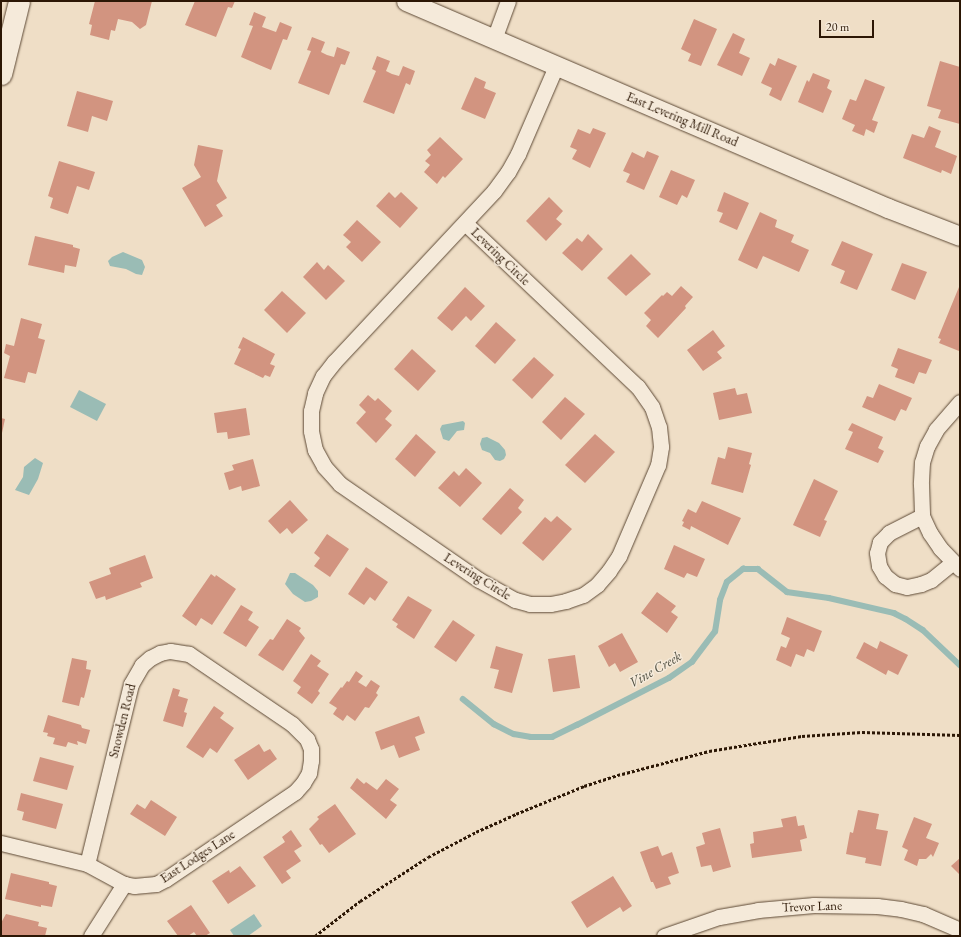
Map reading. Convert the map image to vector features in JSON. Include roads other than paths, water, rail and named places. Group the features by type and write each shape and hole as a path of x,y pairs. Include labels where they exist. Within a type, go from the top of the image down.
{"main road":[{"path":"1,74 19,1"}],"street":[{"name":"East Levering Mill Road","path":"406,1 888,208 960,236"},
{"path":"494,39 508,1"},
{"name":"Levering Circle","path":"465,223 638,387 652,407 659,427 661,447 658,465 619,556 610,571 597,585 582,595 566,601 550,604 530,604 515,600 499,592 358,499 340,484 324,466 315,450 311,431 311,411 315,393 323,376 334,362 494,191 508,172 518,154 556,66"},
{"path":"922,516 889,533 880,542 877,553 879,566 885,576 895,584 907,587 921,584 956,566 940,548 922,516 922,462 927,446 936,430 960,402"},
{"name":"Snowden Road","path":"87,864 131,684 142,665 150,658 160,653 170,651 180,652 197,658 292,724 307,739 311,749"},
{"name":"East Lodges Lane","path":"1,843 87,864 124,884 145,886 166,879 295,792 309,773 311,749"},
{"path":"91,936 124,884"},
{"name":"Trevor Lane","path":"664,936 719,917 758,910 814,905 877,906 901,909 924,914 960,930"}],"water":[{"path":"123,252 142,260 145,267 142,275 126,269 110,266 108,261 112,257"},
{"path":"79,390 106,404 97,421 70,407"},
{"path":"463,421 465,423 464,430 457,431 449,441 443,439 440,429 442,425"},
{"path":"487,437 499,443 505,450 506,455 504,459 500,461 495,460 490,453 482,450 480,444 482,438"},
{"path":"35,458 43,463 38,479 29,495 15,490 23,477 24,467"},
{"path":"290,573 295,573 313,585 318,591 318,597 311,601 305,602 293,594 285,584"},
{"path":"254,914 262,926 248,936 234,936 230,930"}],"waterway":[{"name":"Vine Creek","path":"463,699 494,724 514,734 531,737 552,737 669,678 692,662 715,632 720,600 727,582 743,569 758,569 787,592 829,598 894,613 923,630 960,665"}]}
